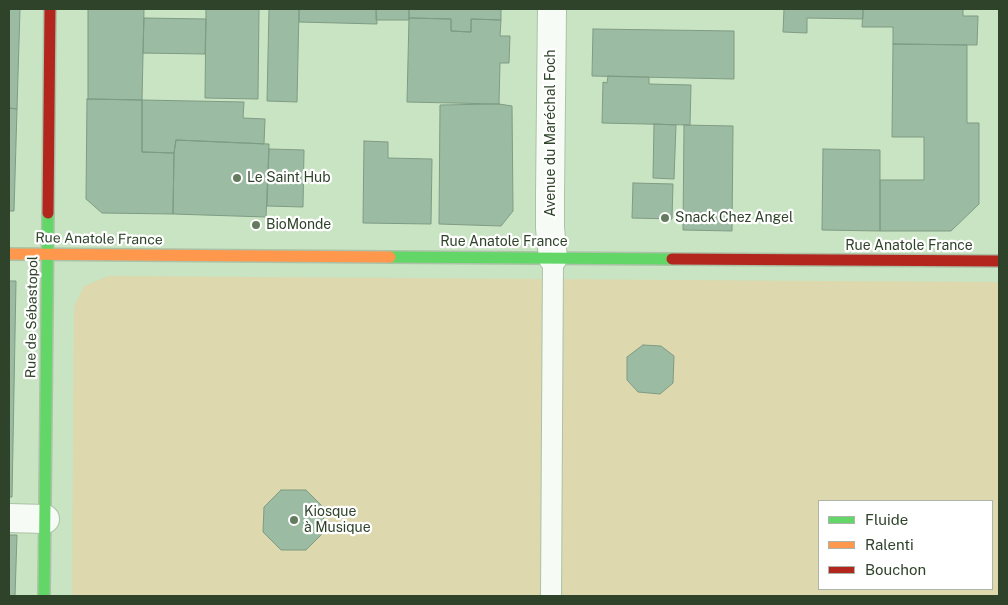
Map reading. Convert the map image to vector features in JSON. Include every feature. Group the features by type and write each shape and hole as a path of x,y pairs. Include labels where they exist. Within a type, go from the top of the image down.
{"street":[{"name":"Rue de Sébastopol","path":"44,596 50,9"},
{"name":"Avenue du Maréchal Foch","path":"552,9 550,228 553,258"},
{"name":"Rue Anatole France","path":"9,254 999,262"},
{"path":"9,518 45,519"}],"lane":[{"path":"551,596 553,258"}],"shaded area":[{"path":"109,276 999,282 999,596 72,596 74,307 84,286"}],"building":[{"path":"9,9 20,9 17,109 9,108"},
{"path":"88,9 144,9 142,100 88,99"},
{"path":"206,9 259,9 258,99 205,98"},
{"path":"269,9 299,9 297,102 267,101"},
{"path":"299,9 376,9 377,24 299,22"},
{"path":"376,9 409,9 409,20 376,20"},
{"path":"409,9 501,9 501,20 471,19 471,32 451,31 451,19 409,18"},
{"path":"784,9 863,9 863,19 807,18 807,33 783,32"},
{"path":"863,9 963,9 963,16 978,16 977,45 893,44 893,27 862,27"},
{"path":"144,18 206,19 205,54 143,53"},
{"path":"409,18 451,19 451,31 471,32 471,19 501,20 500,36 510,36 509,63 500,63 499,104 407,102"},
{"path":"593,29 734,31 734,79 592,76"},
{"path":"893,44 967,45 967,123 979,123 979,204 951,231 880,231 880,180 924,180 924,137 892,137"},
{"path":"608,76 649,77 649,84 691,85 690,125 602,123 603,82 607,83"},
{"path":"87,99 142,100 142,152 174,153 173,214 102,213 86,199"},
{"path":"142,100 244,102 243,118 265,119 264,144 176,140 174,153 142,152"},
{"path":"499,104 512,106 513,211 501,226 439,224 440,105"},
{"path":"9,108 17,109 14,211 9,211"},
{"path":"654,124 676,125 674,179 653,178"},
{"path":"684,125 733,126 732,231 683,230"},
{"path":"176,140 269,144 266,217 173,214"},
{"path":"364,141 388,142 388,158 432,159 431,224 363,223"},
{"path":"269,149 304,150 303,207 267,206"},
{"path":"823,149 880,150 880,231 822,230"},
{"path":"633,183 673,184 672,219 632,218"},
{"path":"9,281 16,281 12,497 9,497"},
{"path":"643,345 661,346 674,356 673,383 660,394 638,392 627,380 627,357"},
{"name":"Kiosque à Musique","path":"281,490 306,490 324,508 323,533 306,550 281,550 263,532 264,507"},
{"path":"9,535 17,535 15,596 9,596"}],"traffic: fast":[{"path":"44,596 48,213"},
{"path":"390,257 672,259"}],"traffic: slow":[{"path":"9,254 390,257"}],"traffic: jam":[{"path":"48,213 50,9"},
{"path":"672,259 999,261"}],"place":[{"name":"Le Saint Hub","path":"237,178"},
{"name":"Snack Chez Angel","path":"665,218"},
{"name":"BioMonde","path":"256,225"},
{"name":"Kiosque à Musique","path":"294,520"}]}
